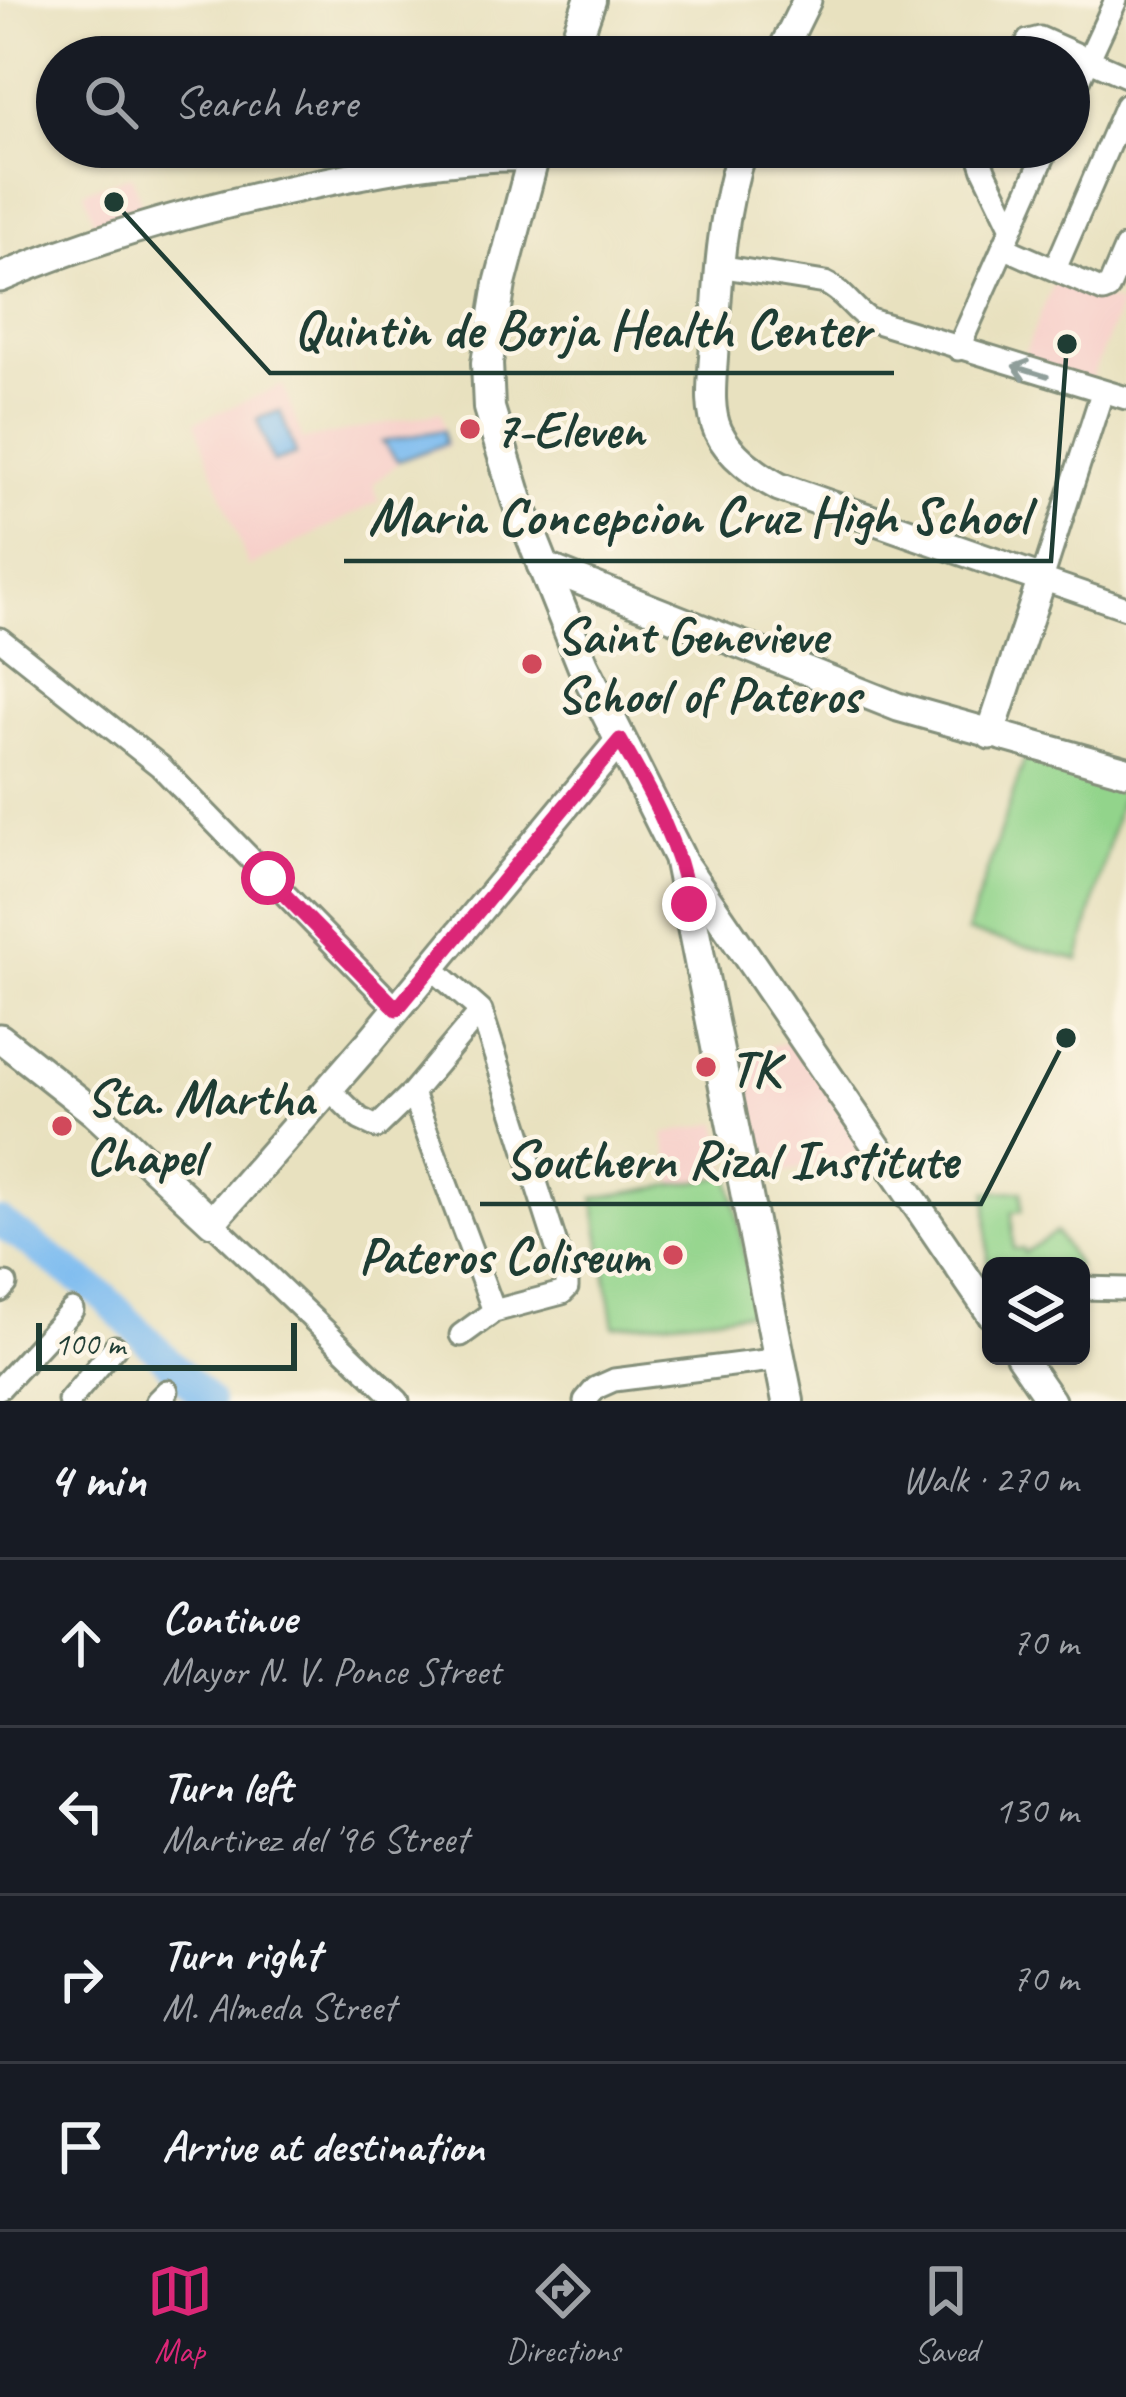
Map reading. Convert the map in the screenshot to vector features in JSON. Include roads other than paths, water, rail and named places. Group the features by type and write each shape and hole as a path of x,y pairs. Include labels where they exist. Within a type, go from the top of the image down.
{"main road":[{"path":"577,36 590,0"},
{"path":"530,168 500,284 487,362 493,425 583,665 680,857 788,1401"}],"street":[{"path":"789,36 807,0"},
{"path":"1090,56 1118,7"},
{"path":"1090,61 1126,76"},
{"path":"1055,269 1126,105"},
{"path":"0,278 138,227 389,168"},
{"path":"736,168 718,266 713,413 719,434 744,462 778,487 1126,608"},
{"path":"983,168 1007,236 1055,269 1102,291 1108,289 1126,247"},
{"path":"958,349 1038,168"},
{"path":"718,266 825,283 836,287 858,313 871,320 1126,398"},
{"path":"990,735 1102,393"},
{"path":"542,565 898,706 1126,771"},
{"path":"0,639 160,766 397,1009"},
{"path":"212,1222 620,740"},
{"path":"680,857 982,1301"},
{"path":"431,967 481,1011 568,1279 562,1293 494,1311 460,1335"},
{"path":"329,1089 360,1118 377,1126 412,1093 481,1011"},
{"path":"0,1038 95,1113 398,1401"},
{"path":"412,1093 494,1311"},
{"path":"1090,1288 1126,1289"},
{"path":"0,1388 72,1310"},
{"path":"70,1401 116,1347"},
{"path":"584,1401 596,1388 614,1380 780,1359"},
{"path":"1026,1365 1051,1401"}],"water":[{"path":"280,411 296,454 273,462 257,419"},
{"path":"443,430 445,444 398,461 382,442"}],"waterway":[{"path":"0,1222 104,1297 208,1401"}],"place":[{"name":"Quintin de Borja Health Center","path":"114,202"},
{"name":"Maria Concepcion Cruz High School","path":"1067,344"},
{"name":"7-Eleven","path":"470,429"},
{"name":"Saint Genevieve School of Pateros","path":"532,664"},
{"name":"Southern Rizal Institute","path":"1066,1038"},
{"name":"TK","path":"706,1067"},
{"name":"Sta. Martha Chapel","path":"62,1126"},
{"name":"Pateros Coliseum","path":"673,1255"}]}
